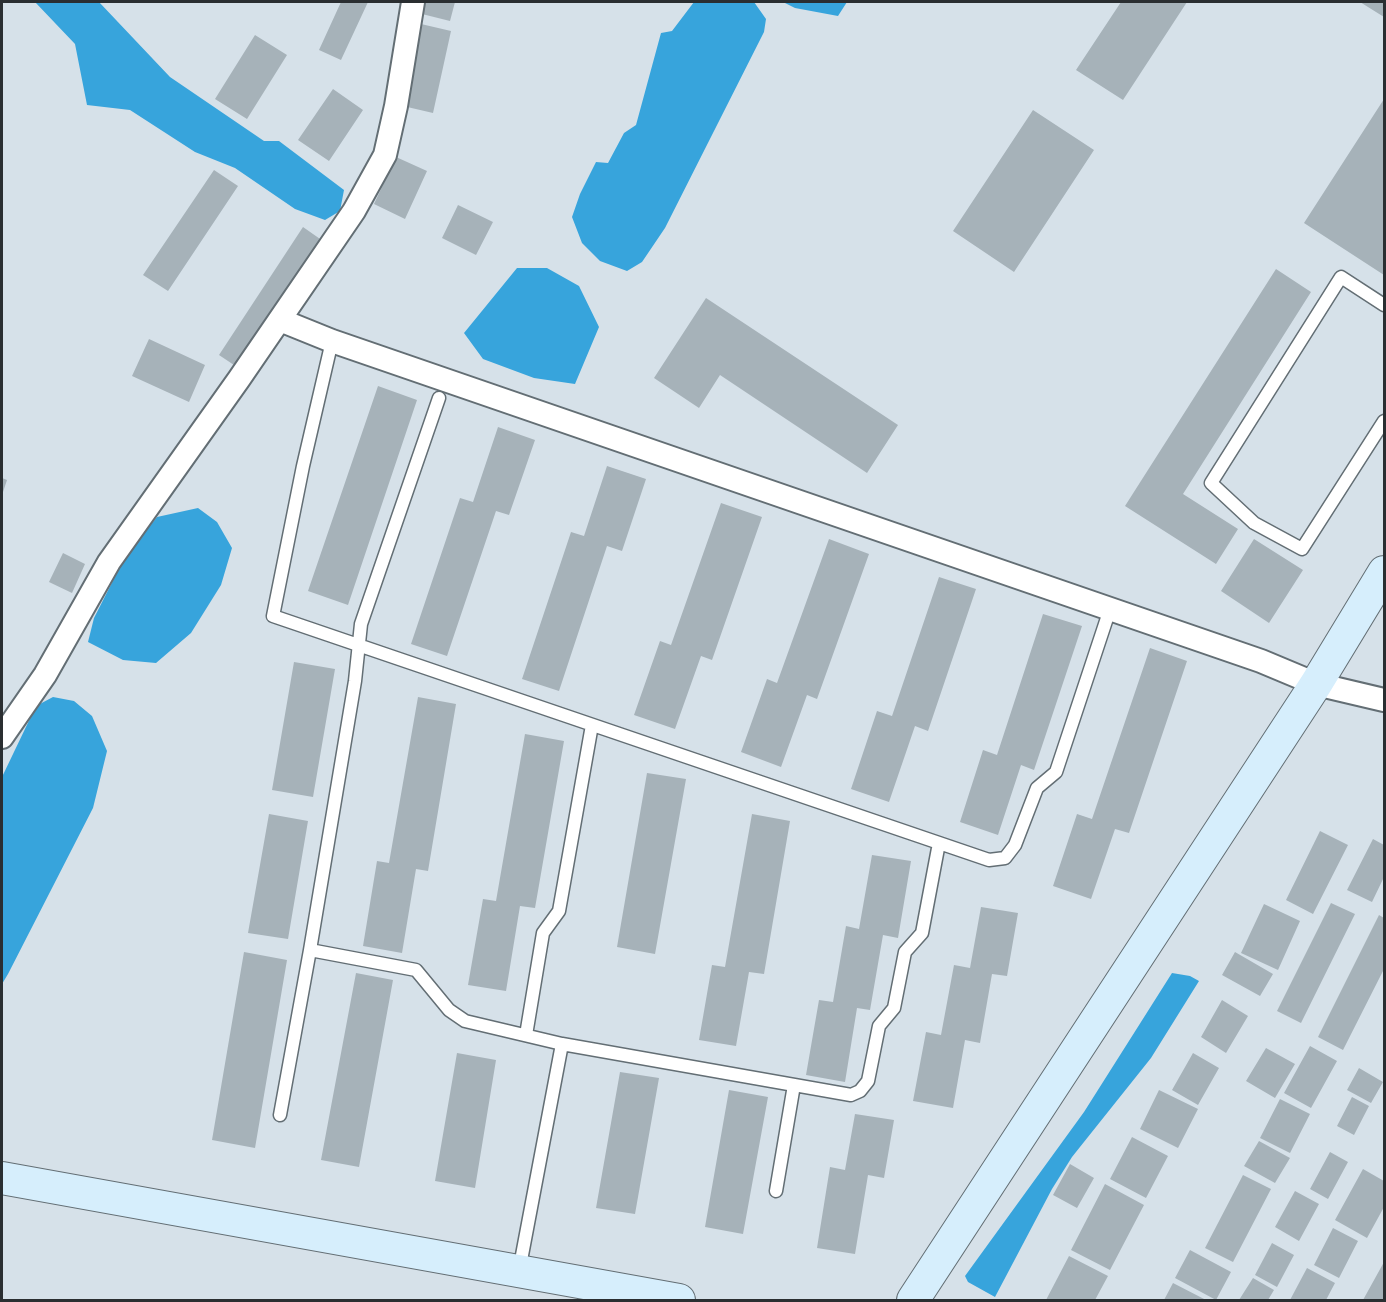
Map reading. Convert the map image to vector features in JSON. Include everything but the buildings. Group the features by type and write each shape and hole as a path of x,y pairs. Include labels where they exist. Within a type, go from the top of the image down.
{"street":[{"path":"2,737 45,675 109,562 354,211 385,155 396,106 413,2"},
{"path":"280,320 332,341 1261,661 1316,684 1384,700"},
{"path":"913,1300 1316,684 1384,572"},
{"path":"2,1178 679,1300"}],"lane":[{"path":"1384,305 1341,278 1211,483 1254,523 1302,549 1384,422"},
{"path":"332,341 303,466 273,616 989,860 1005,858 1016,845 1037,788 1056,772 1110,609"},
{"path":"280,1115 355,681 361,624 439,398"},
{"path":"526,1035 543,933 559,911 592,725"},
{"path":"310,950 416,969 449,1010 465,1022 562,1044 851,1095 860,1091 868,1081 879,1026 894,1008 905,952 922,933 939,843"},
{"path":"519,1272 562,1044"},
{"path":"776,1191 794,1084"}],"water":[{"path":"35,2 99,2 170,77 264,141 279,141 344,190 340,211 325,220 295,209 235,168 195,152 130,110 87,105 75,44"},
{"path":"694,2 754,2 766,19 764,32 665,228 642,262 627,271 600,261 582,243 572,217 580,194 596,162 608,163 624,133 636,125 661,33 672,31"},
{"path":"783,2 847,2 838,16 795,8"},
{"path":"517,268 547,268 579,286 599,327 575,384 534,378 483,359 464,333"},
{"path":"198,508 217,522 232,548 221,585 191,633 156,663 123,660 88,642 94,618 126,555 157,517"},
{"path":"53,697 74,701 92,716 107,751 93,808 2,984 2,777 36,706"},
{"path":"1172,973 1190,976 1199,981 1151,1058 1072,1157 1052,1189 995,1297 968,1282 965,1276 1084,1112"}]}
